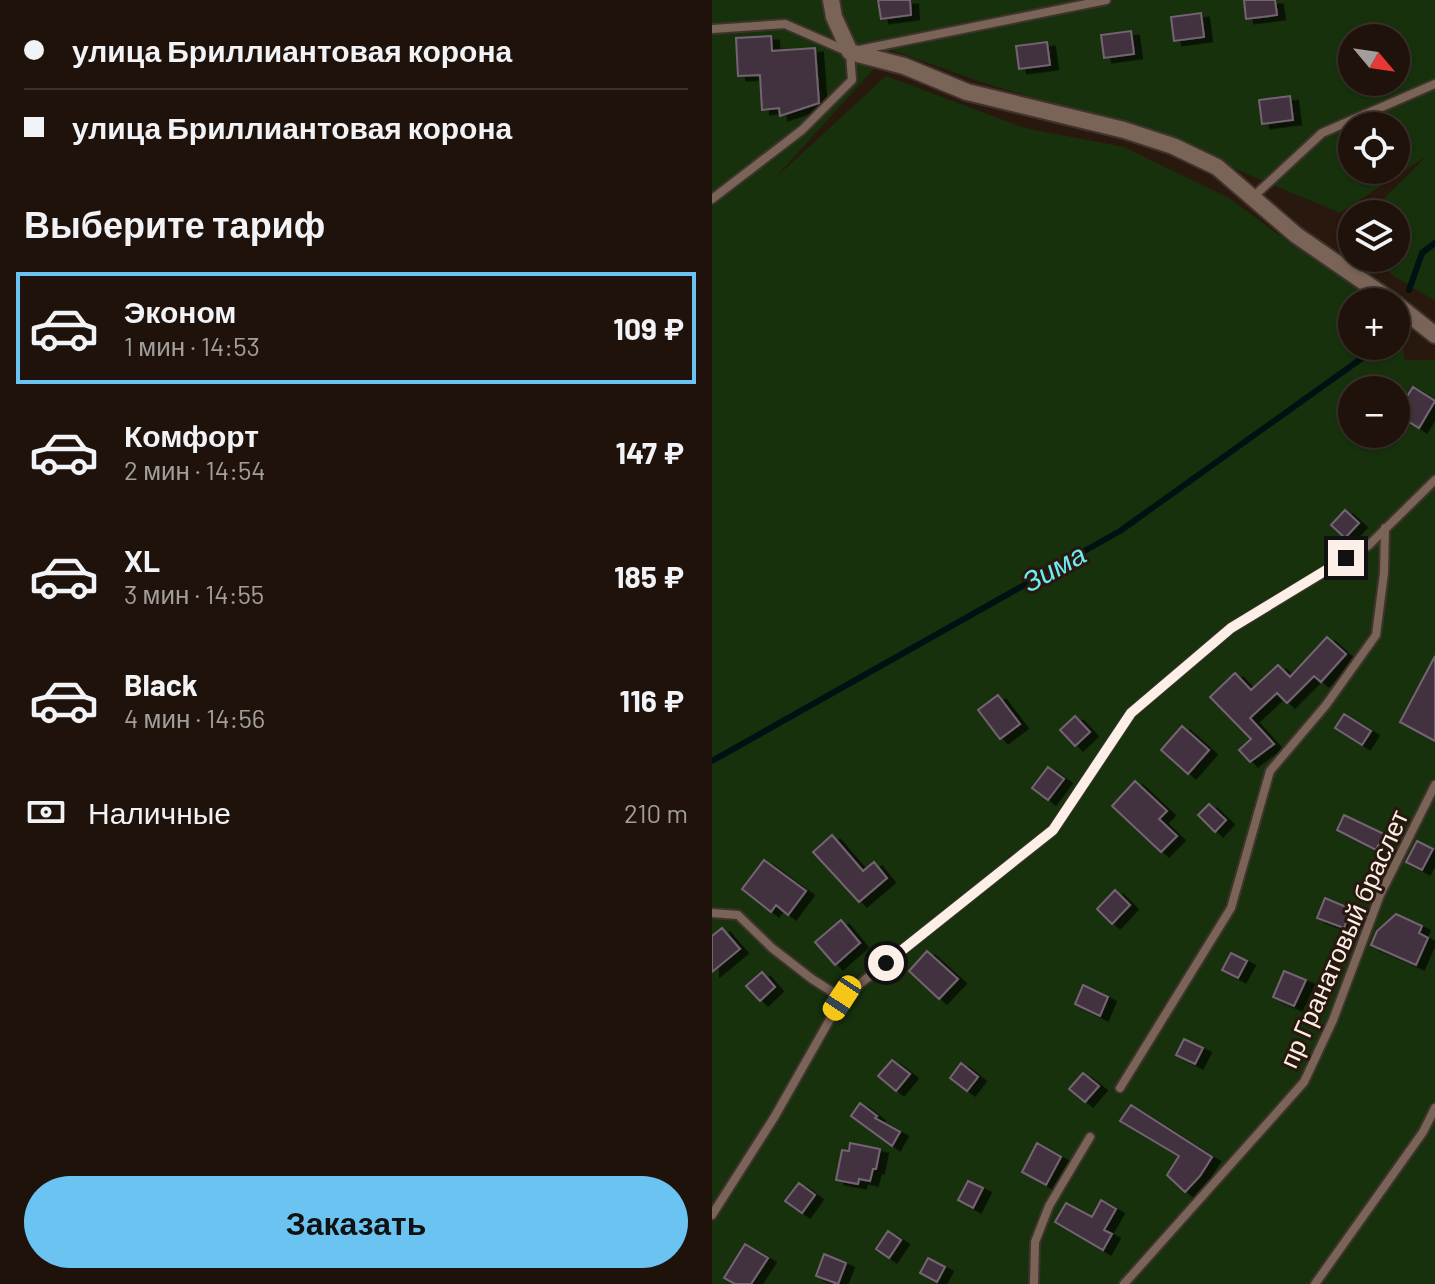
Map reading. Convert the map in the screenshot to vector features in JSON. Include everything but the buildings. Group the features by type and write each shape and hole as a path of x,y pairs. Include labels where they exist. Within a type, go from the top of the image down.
{"street":[{"path":"831,0 834,17 850,52 904,66 967,92 1124,130 1173,146 1217,167 1296,235 1373,288"},
{"path":"1410,315 1435,335"}],"lane":[{"path":"712,29 785,24 850,52 1106,0"},
{"path":"712,199 802,130 852,80 850,52"},
{"path":"1253,197 1322,133 1435,84"},
{"path":"712,1215 775,1116 842,998 1053,830 1131,713 1231,628 1369,545 1435,480"},
{"path":"1120,1088 1231,908 1270,771 1326,705 1376,635 1384,573 1385,527"},
{"name":"пр Гранатовый браслет","path":"1124,1284 1304,1082 1333,1020 1380,895 1435,785"},
{"path":"712,913 738,915 772,948 842,998"},
{"path":"1315,1284 1423,1132 1435,1108"},
{"path":"1034,1284 1035,1242 1049,1206 1090,1137"}],"green space":[{"path":"712,0 1435,0 1435,301 1388,272 1410,272 1410,200 1382,200 1399,184 1410,184 1410,173 1427,156 1410,167 1410,112 1338,112 1338,184 1384,184 1360,200 1338,200 1338,212 1142,130 987,84 891,50 773,180 886,76 1025,128 1124,147 1229,198 1303,252 1345,274 1358,288 1338,288 1338,360 1435,360 1435,1284 712,1284"}],"waterway":[{"name":"Зима","path":"1410,288 1422,253 1435,243"},
{"name":"Зима","path":"712,761 1120,531 1359,360"}],"route":[{"path":"886,963 1053,830 1131,713 1231,628 1346,558"}]}
